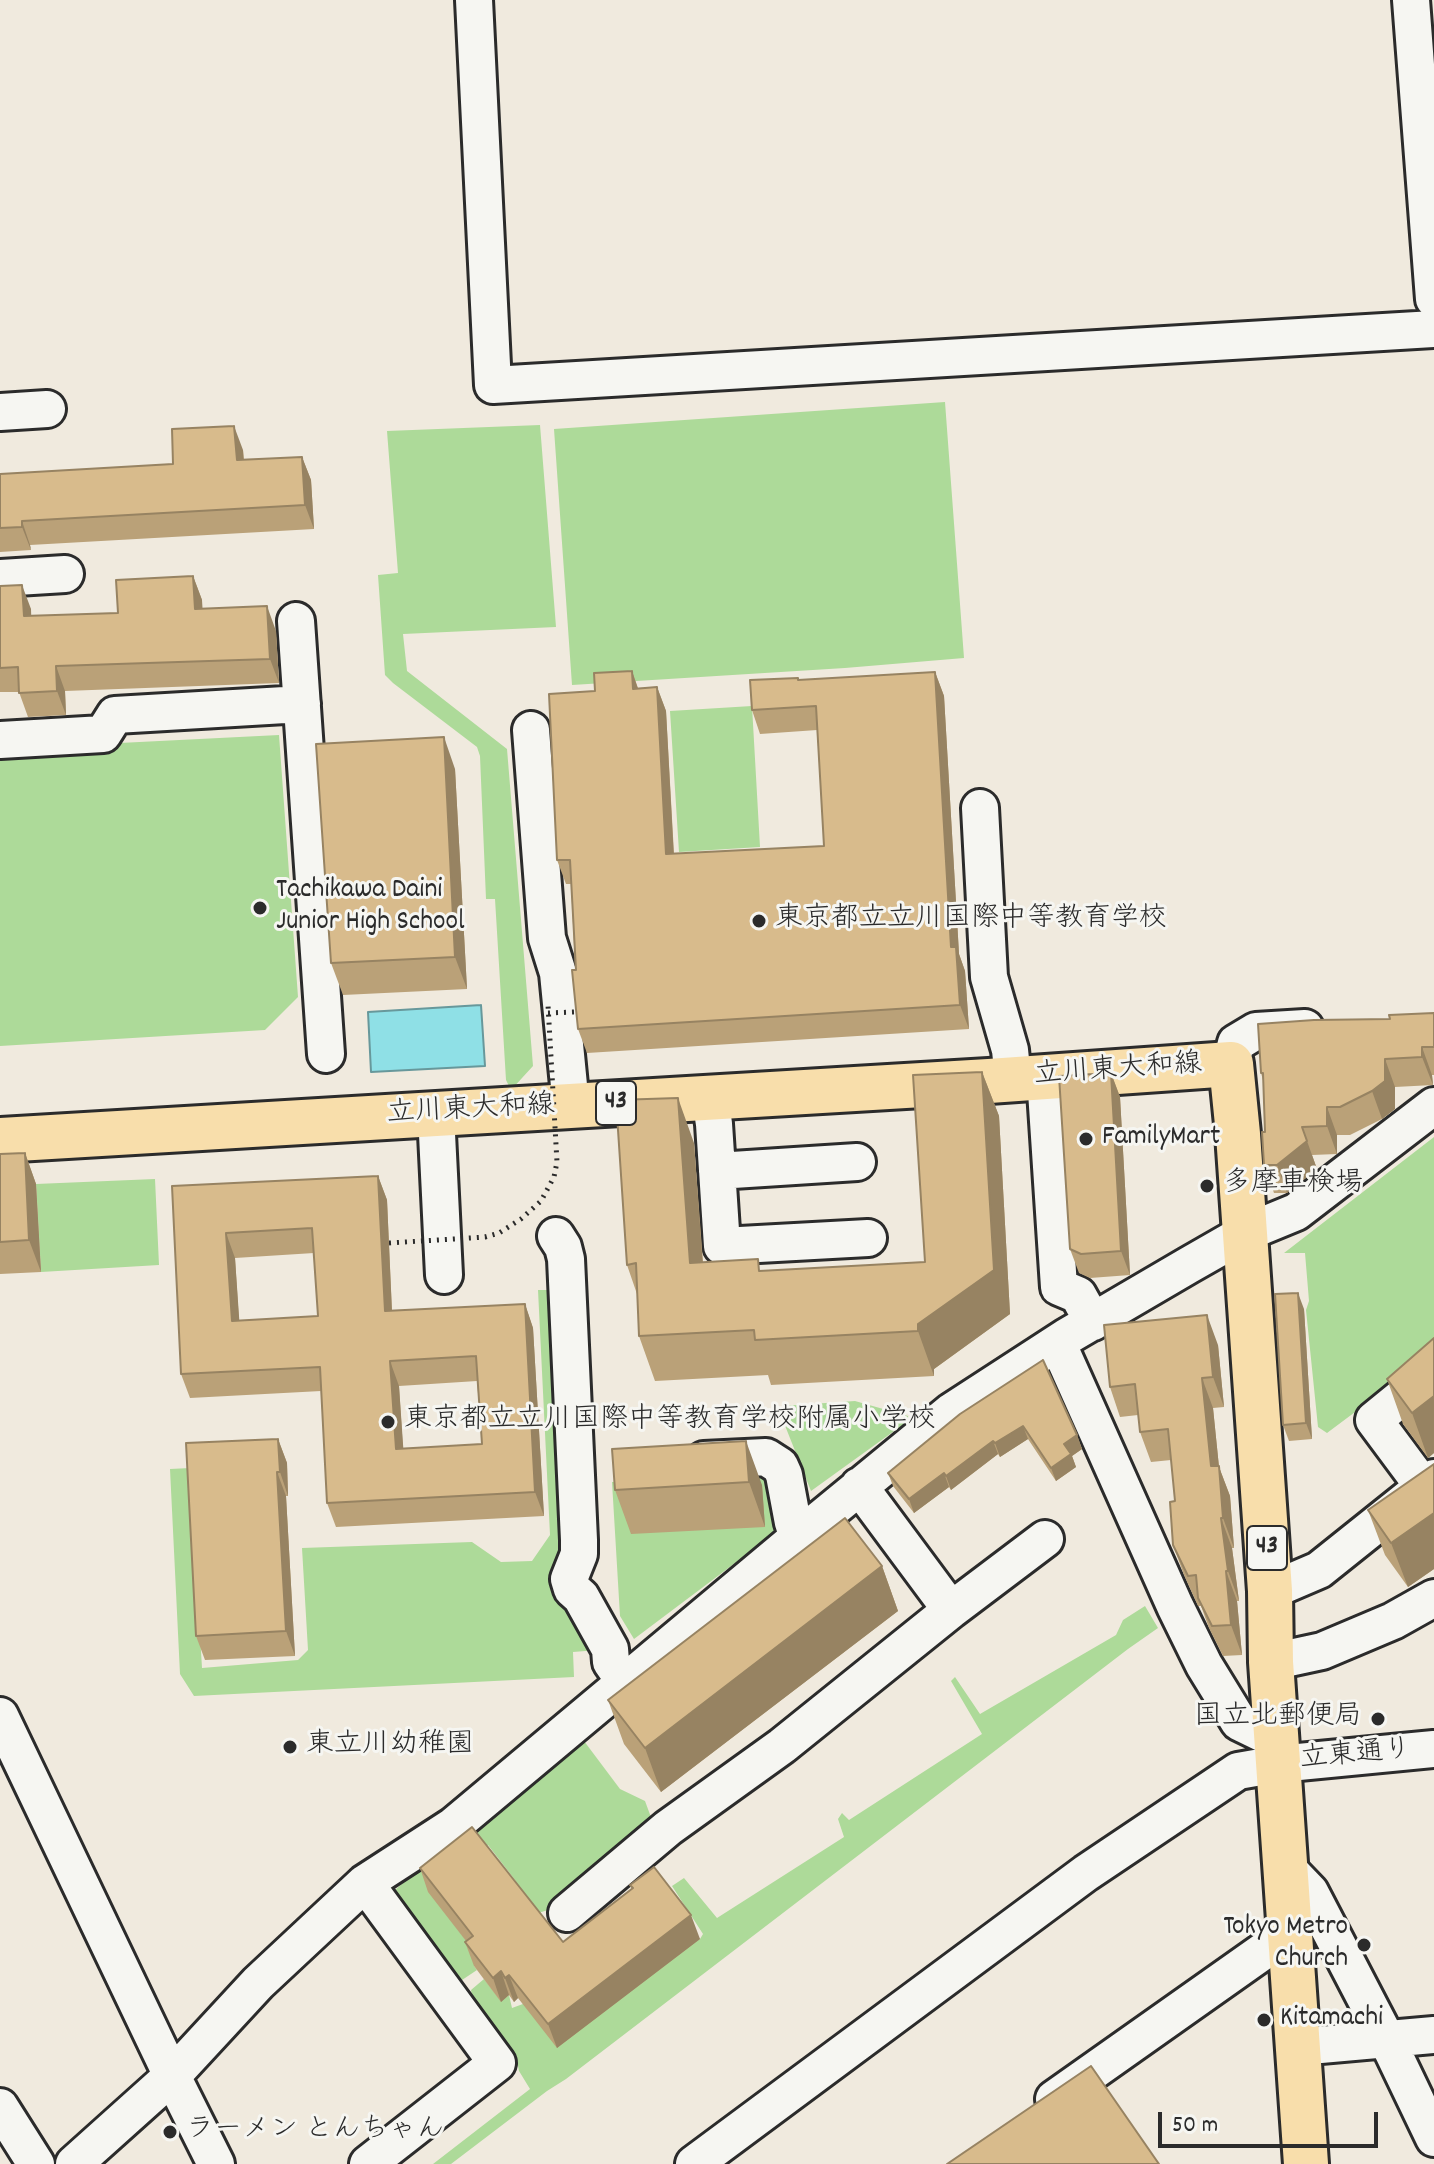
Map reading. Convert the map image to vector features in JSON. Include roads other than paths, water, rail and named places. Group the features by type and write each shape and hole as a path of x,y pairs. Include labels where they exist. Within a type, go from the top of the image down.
{"main road":[{"name":"立川東大和線","path":"0,1140 1231,1064 1270,1591 1271,1662 1306,2164"}],"street":[{"path":"474,0 493,385 1434,329"},
{"path":"1411,0 1434,299"},
{"path":"0,412 47,409"},
{"path":"0,578 65,574"},
{"path":"296,621 326,1054"},
{"path":"0,740 103,734 115,715 302,704"},
{"path":"531,730 547,938 558,973 571,1106"},
{"path":"980,808 989,977 1010,1050 1029,1077 1059,1287 1078,1295 1093,1322"},
{"path":"1231,1064 1236,1043 1256,1031 1331,1027"},
{"path":"710,1097 722,1246 868,1238"},
{"path":"74,2164 172,2076 258,1983 365,1883 453,1826 952,1411 1012,1371 1245,1233 1296,1212 1434,1106"},
{"path":"436,1114 444,1275"},
{"path":"717,1171 857,1162"},
{"path":"556,1236 566,1259 579,1540 579,1554 569,1579 572,1589 581,1597 610,1649 611,1662 625,1682"},
{"path":"1058,1344 1204,1665 1239,1722 1277,1752"},
{"path":"1270,1591 1319,1570 1429,1482 1374,1420 1434,1371"},
{"path":"673,1461 766,1457 780,1466 793,1523 802,1534"},
{"path":"859,1486 951,1610"},
{"path":"567,1913 668,1828 782,1746 1045,1539"},
{"path":"1271,1662 1322,1651 1393,1621 1434,1598"},
{"path":"0,1716 216,2164"},
{"name":"立東通り","path":"694,2164 1086,1873 1238,1771 1277,1752 1434,1749"},
{"path":"1285,1866 1310,1892 1434,2138"},
{"path":"365,1883 497,2063 368,2164"},
{"path":"1024,2120 1289,1933"},
{"path":"1298,2047 1434,2035"},
{"path":"0,2107 36,2164"}],"water":[{"path":"481,1005 485,1066 371,1072 368,1012"}],"place":[{"name":"Tachikawa Daini Junior High School","path":"260,908"},
{"name":"東京都立立川国際中等教育学校","path":"759,921"},
{"name":"FamilyMart","path":"1086,1139"},
{"name":"多摩車検場","path":"1207,1186"},
{"name":"東京都立立川国際中等教育学校附属小学校","path":"388,1422"},
{"name":"国立北郵便局","path":"1378,1719"},
{"name":"東立川幼稚園","path":"290,1747"},
{"name":"Tokyo Metro Church","path":"1364,1945"},
{"name":"Kitamachi","path":"1264,2020"},
{"name":"ラーメン とんちゃん","path":"170,2132"}]}
